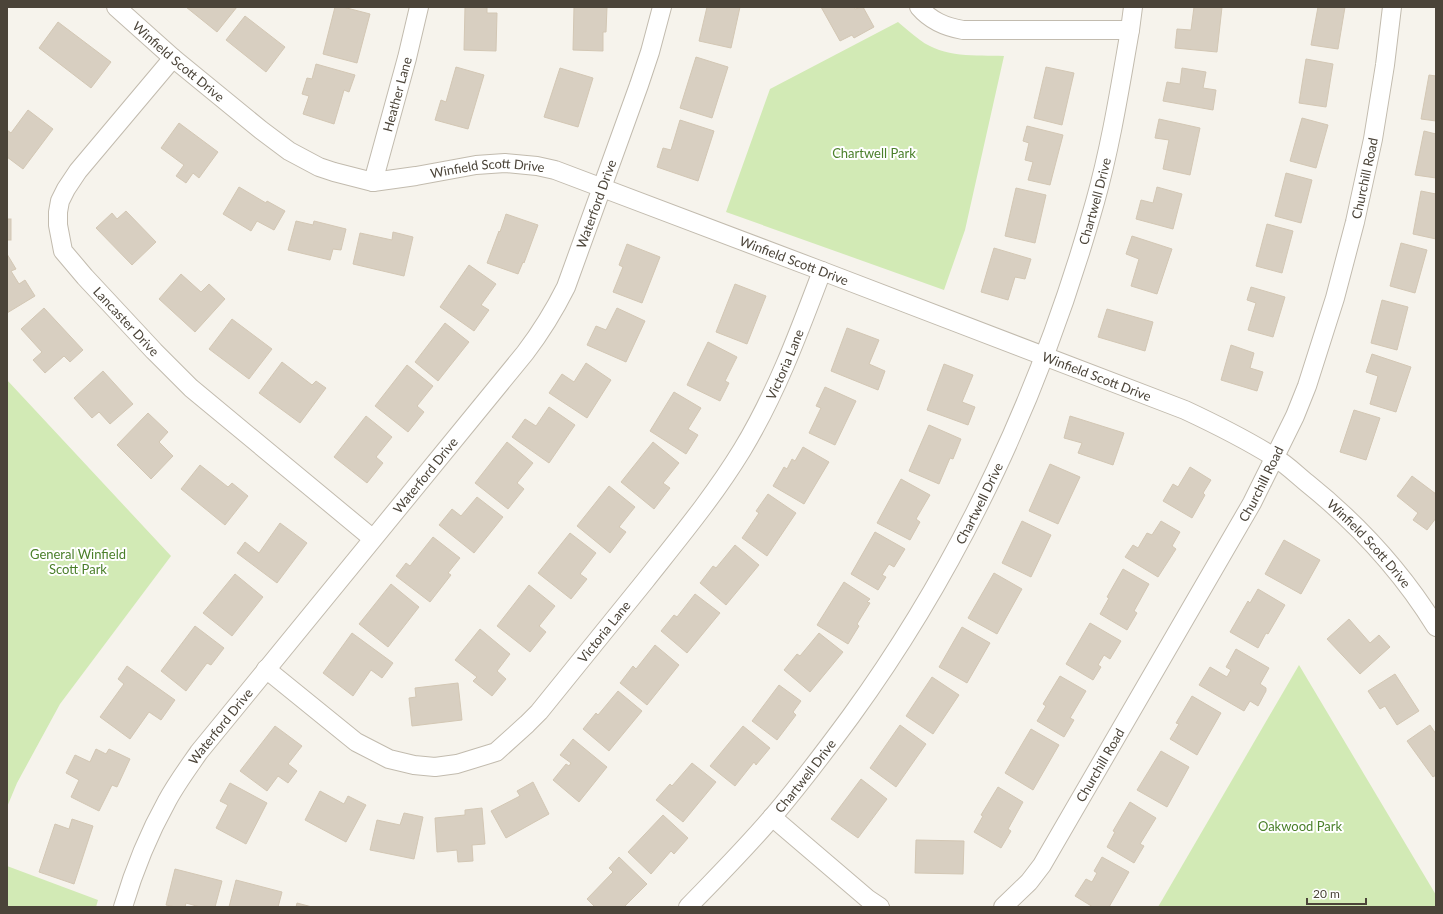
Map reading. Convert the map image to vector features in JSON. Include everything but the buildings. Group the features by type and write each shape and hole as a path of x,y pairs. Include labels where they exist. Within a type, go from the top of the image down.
{"street":[{"name":"Winfield Scott Drive","path":"116,7 173,58 261,130 289,151 319,167 373,182 476,165 505,162 549,169 822,270 1185,410 1219,426 1275,457 1322,495 1375,546 1395,569 1436,627"},
{"name":"Heather Lane","path":"373,182 405,65 419,7"},
{"name":"Waterford Drive","path":"123,907 139,860 153,827 168,799 199,752 544,328 566,287 639,85 650,52 662,7"},
{"path":"919,7 938,23 964,30 1130,30"},
{"name":"Chartwell Drive","path":"688,907 772,817 852,715 920,613 950,560 982,498 1009,441 1044,355 1078,260 1096,199 1112,132 1133,7"},
{"name":"Churchill Road","path":"1003,907 1029,882 1042,865 1248,510 1296,416 1307,386 1334,298 1355,222 1385,65 1392,7"},
{"name":"Lancaster Drive","path":"173,58 78,171 66,189 60,200 58,212 58,225 63,251 85,277 154,351 191,388 372,538"},
{"name":"Victoria Lane","path":"266,669 356,742 389,759 414,766 434,767 457,764 496,752 538,712 717,489 765,408 790,354 822,270"},
{"path":"772,817 868,899 880,907"}],"green space":[{"name":"Chartwell Park","path":"898,22 920,40 939,50 949,53 1004,56 965,230 944,290 726,212 770,89"},
{"name":"General Winfield Scott Park","path":"7,380 171,556 60,704 17,783 7,807"},
{"name":"Oakwood Park","path":"1299,665 1436,895 1436,907 1158,907"},
{"path":"7,866 98,900 96,907 7,907"}]}
